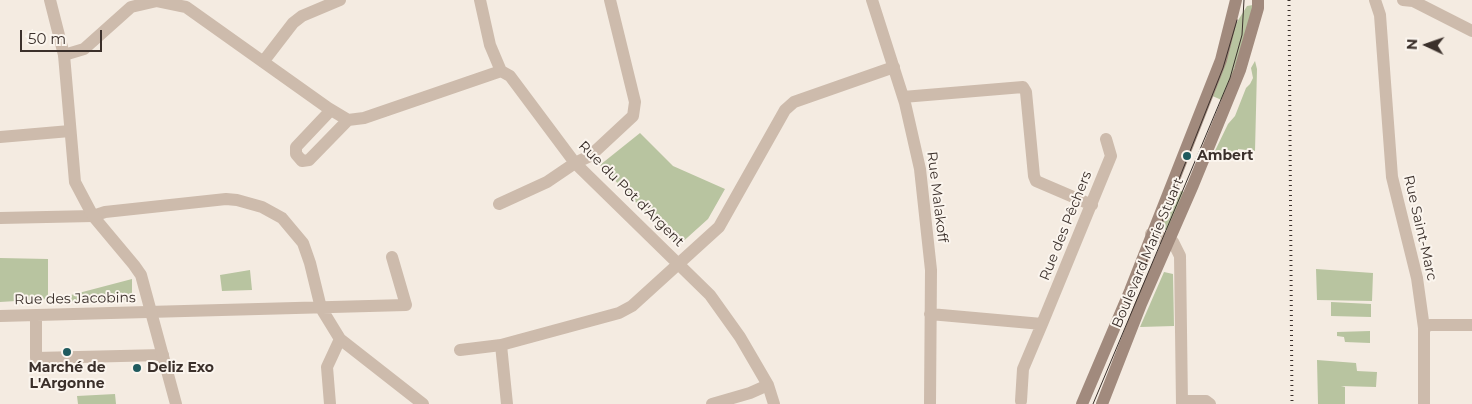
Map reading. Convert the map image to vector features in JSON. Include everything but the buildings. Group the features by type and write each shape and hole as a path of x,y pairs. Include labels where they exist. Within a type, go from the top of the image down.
{"main road":[{"name":"Boulevard Marie Stuart","path":"1082,404 1130,291 1221,60 1236,0"},
{"name":"Boulevard Marie Stuart","path":"1102,404 1140,304 1169,241 1240,70 1258,8 1258,0"}],"street":[{"path":"50,0 64,55 75,182 93,216 134,264 141,275 176,404"},
{"path":"263,62 293,23 302,16 340,0"},
{"name":"Rue du Pot d'Argent","path":"480,0 490,45 501,71 510,76 575,163 679,263 715,302 740,337 768,385 774,404"},
{"path":"499,204 547,182 575,163 590,156 633,116 635,111 610,0"},
{"name":"Rue Malakoff","path":"872,0 903,97 920,169 931,270 930,404"},
{"name":"Rue Saint-Marc","path":"1376,0 1380,15 1392,177 1417,278 1424,328 1424,404"},
{"path":"1402,0 1412,1 1472,31"},
{"path":"64,55 84,48 131,7 144,3 163,1 186,7 331,110 348,120 364,118 501,71"},
{"path":"460,350 501,346 619,313 632,306 719,227 785,110 794,102 894,68"},
{"path":"903,97 1023,87 1026,92 1036,181 1092,204"},
{"path":"331,110 296,147 296,154 302,161 309,160 348,120"},
{"path":"0,137 70,131"},
{"name":"Rue des Pêchers","path":"1021,401 1023,369 1111,156 1106,139"},
{"path":"0,218 93,216 105,212 216,200 237,200 262,207 282,218 302,243 310,263 320,308 340,339 423,404"},
{"path":"1151,234 1169,241 1177,247 1180,256 1182,402 1206,400 1210,404"},
{"name":"Rue des Jacobins","path":"0,316 406,305 392,257"},
{"path":"930,314 1042,324"},
{"path":"36,315 36,358 163,355"},
{"path":"1424,328 1430,325 1472,325"},
{"path":"330,404 327,367 340,339"},
{"path":"501,346 507,404"},
{"path":"712,404 750,393 768,385"}],"green space":[{"path":"1253,5 1254,8 1224,101 1210,95 1237,22 1247,6"},
{"path":"1255,61 1257,69 1255,151 1238,149 1238,157 1225,151 1213,155 1228,124 1235,116 1246,88 1253,78 1251,68"},
{"path":"640,133 673,166 725,189 708,219 678,246 600,165"},
{"path":"1172,187 1186,193 1169,231 1157,226"},
{"path":"0,258 48,259 48,299 0,302"},
{"path":"1316,269 1373,273 1372,301 1317,300"},
{"path":"250,270 252,290 222,291 220,275"},
{"path":"1164,272 1173,274 1174,326 1140,327"},
{"path":"132,279 132,300 52,302 52,300"},
{"path":"1331,302 1371,304 1371,317 1331,316"},
{"path":"1370,331 1370,343 1345,342 1344,337 1337,336 1337,332"},
{"path":"1317,360 1356,363 1357,371 1377,372 1376,387 1341,386 1345,387 1345,404 1318,404"},
{"path":"115,394 116,404 78,404 77,396"}],"tram line":[{"path":"1093,404 1230,78 1242,35 1244,0"},
{"path":"1145,265 1223,68 1237,20"}],"railway":[{"path":"1289,0 1292,404"}],"place":[{"name":"Ambert","path":"1187,156"},
{"name":"Marché de L'Argonne","path":"67,352"},
{"name":"Deliz Exo","path":"137,368"}]}
